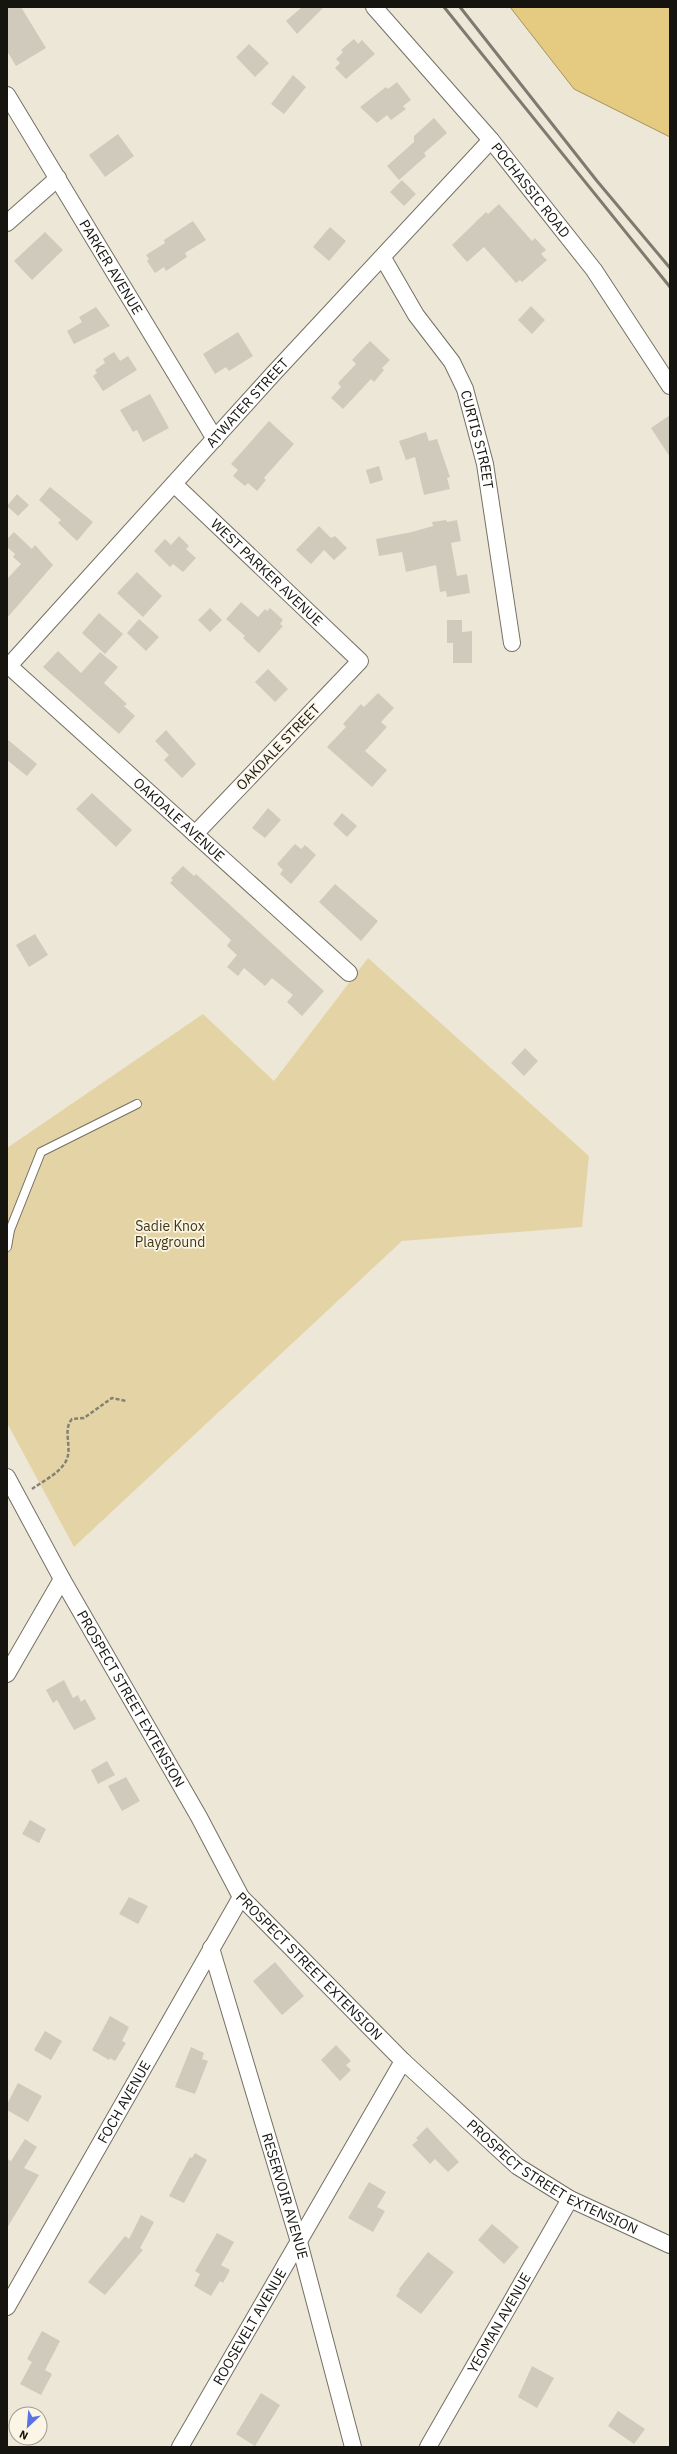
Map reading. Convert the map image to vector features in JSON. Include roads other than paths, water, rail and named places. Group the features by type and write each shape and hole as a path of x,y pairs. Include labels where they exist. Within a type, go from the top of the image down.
{"street":[{"name":"POCHASSIC ROAD","path":"374,7 491,140 594,270 670,386"},
{"name":"PARKER AVENUE","path":"7,95 215,439"},
{"name":"ATWATER STREET","path":"8,667 215,439 491,140"},
{"path":"7,223 58,178"},
{"name":"CURTIS STREET","path":"382,258 416,315 452,362 465,389 485,464 512,643"},
{"name":"WEST PARKER AVENUE","path":"174,484 360,661"},
{"name":"OAKDALE STREET","path":"195,834 360,661"},
{"name":"OAKDALE AVENUE","path":"8,667 349,973"},
{"name":"PROSPECT STREET EXTENSION","path":"7,1477 62,1579 198,1817 241,1897 403,2061 516,2166 570,2199 670,2245"},
{"path":"7,1674 62,1579"},
{"name":"FOCH AVENUE","path":"7,2307 241,1897"},
{"name":"RESERVOIR AVENUE","path":"211,1948 299,2242 353,2447"},
{"name":"ROOSEVELT AVENUE","path":"180,2447 403,2061"},
{"name":"YEOMAN AVENUE","path":"428,2447 570,2199"}],"lane":[{"path":"7,1247 10,1230 41,1152 137,1104"}],"railway":[{"path":"444,7 670,287"},
{"path":"460,7 597,181 670,268"}],"park label":[{"name":"Sadie Knox Playground","path":"170,1234"}]}
